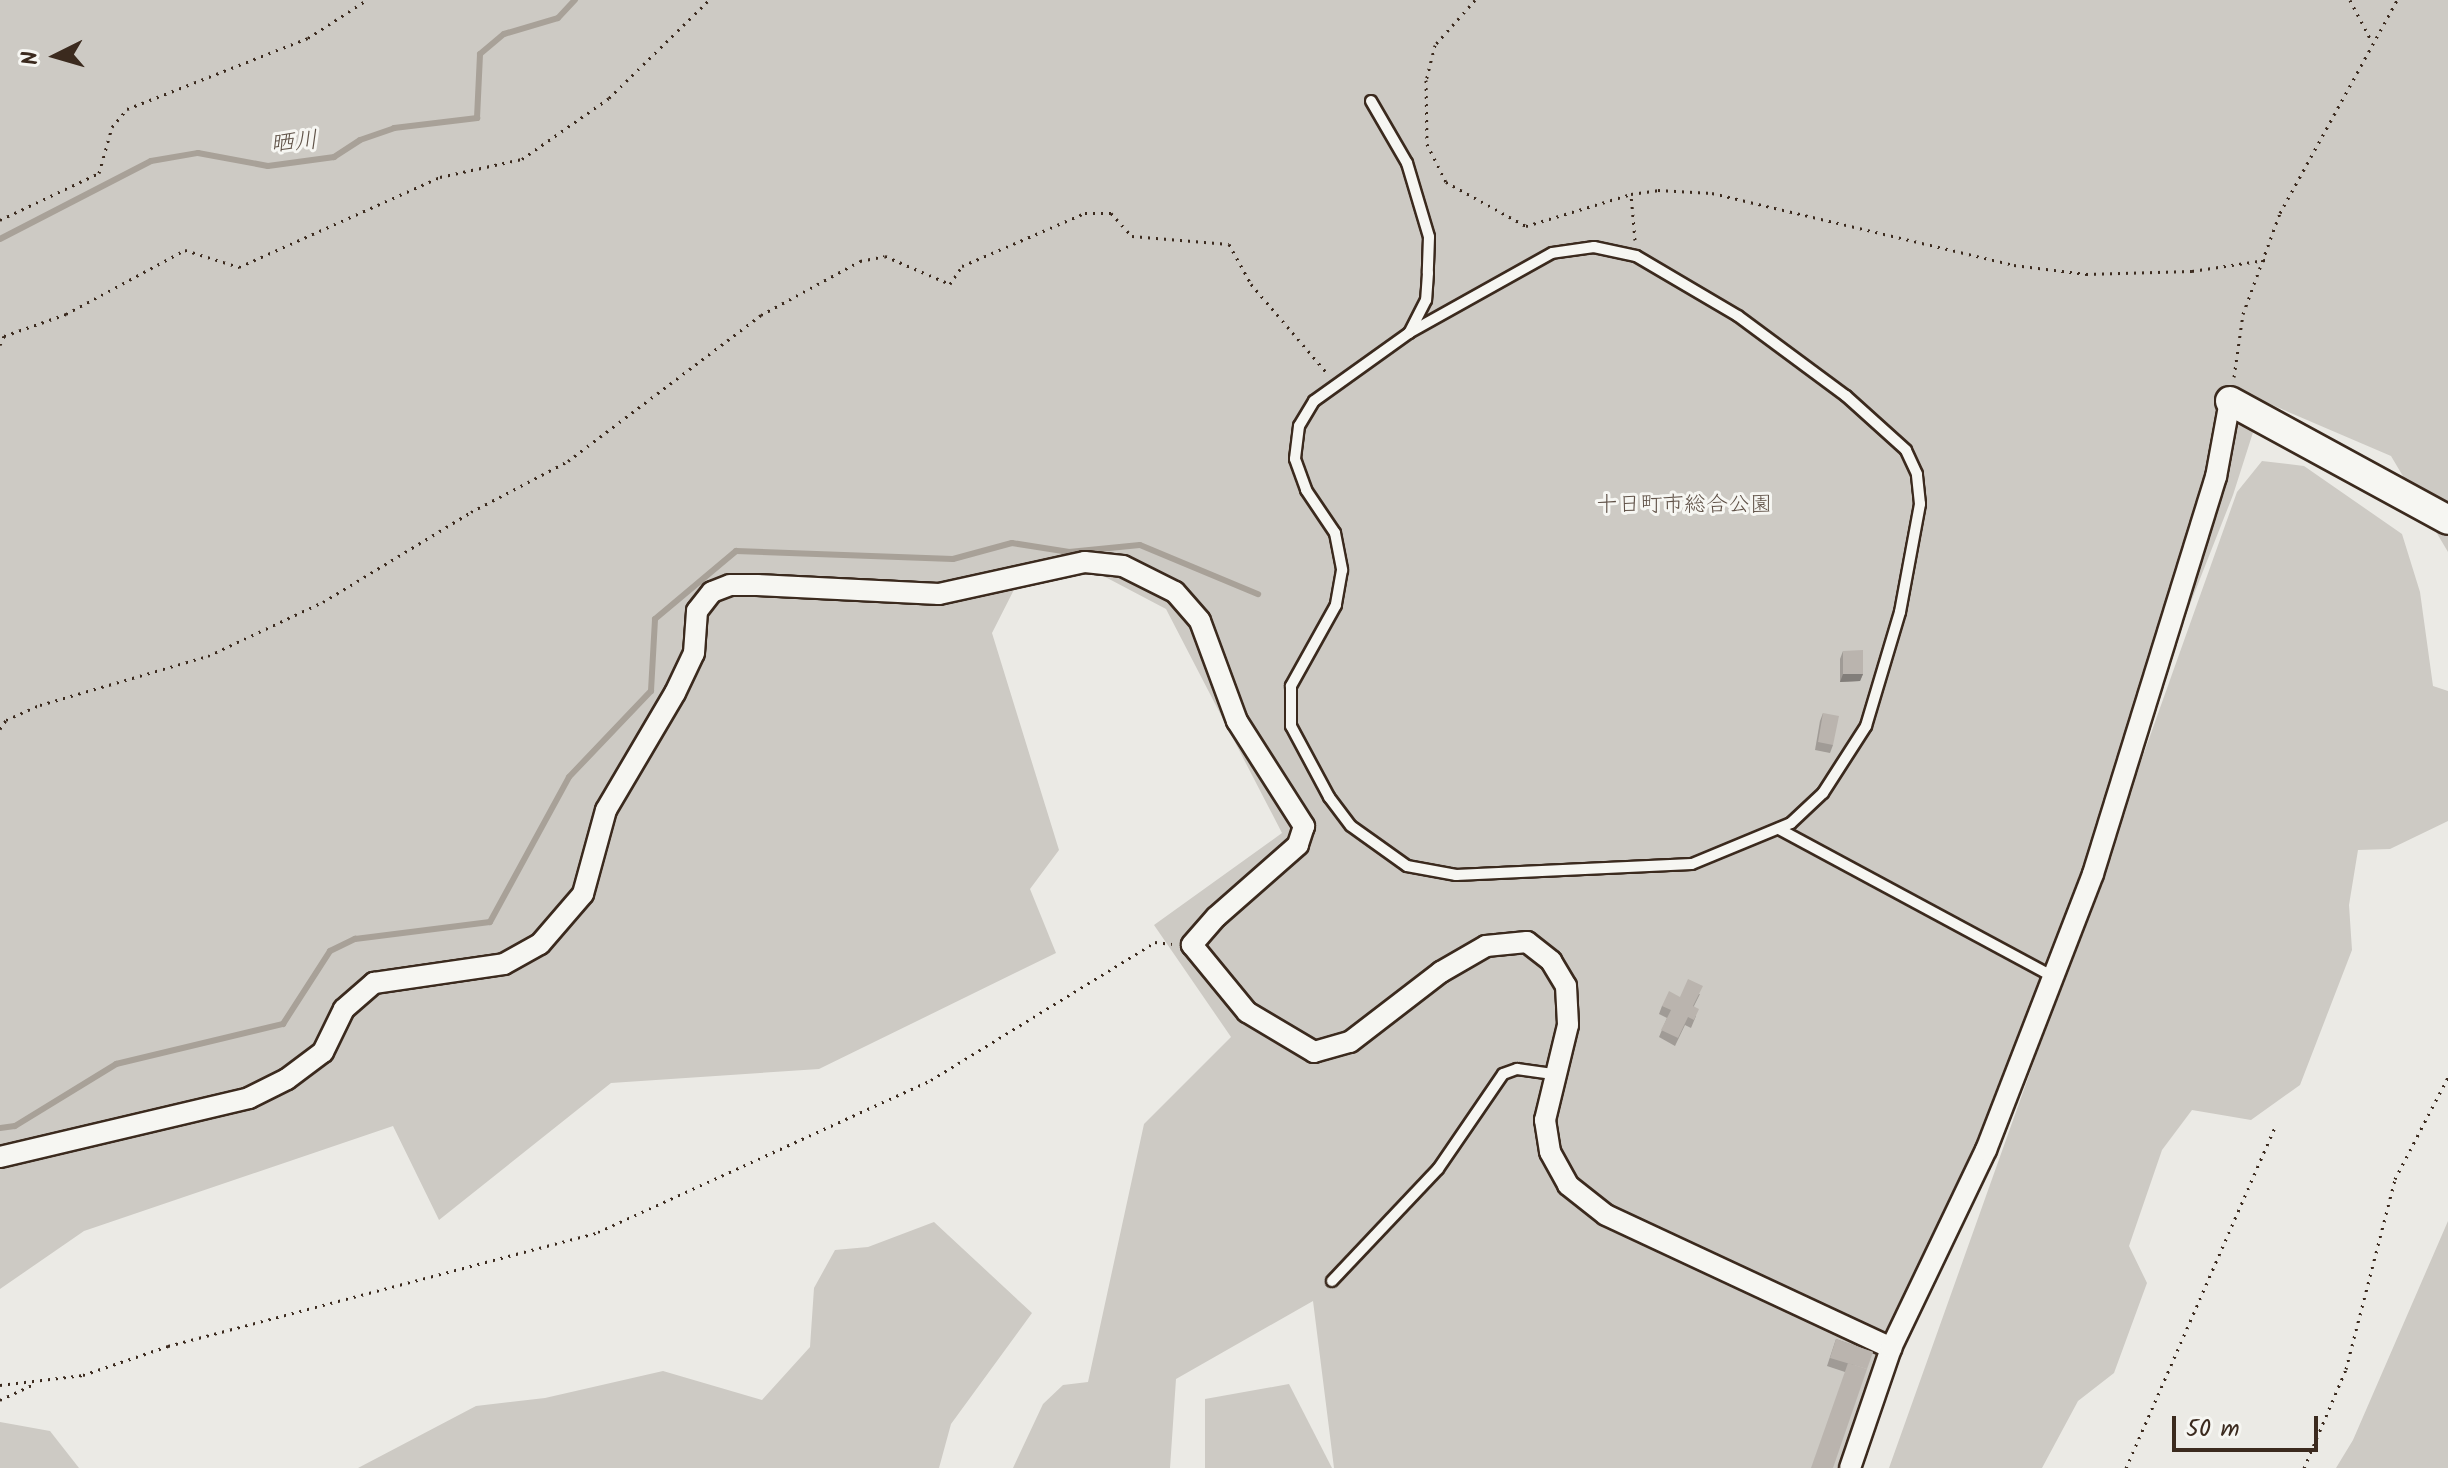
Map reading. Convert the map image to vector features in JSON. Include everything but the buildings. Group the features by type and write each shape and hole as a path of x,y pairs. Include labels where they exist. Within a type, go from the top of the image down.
{"street":[{"path":"1850,1468 1891,1348 1986,1150 2054,977 2132,753 2216,477 2230,401 2448,520"},
{"path":"0,1157 249,1098 287,1079 323,1052 344,1009 374,983 504,964 540,944 583,894 606,810 694,653 697,611 712,592 730,585 939,594 1085,562 1123,566 1175,592 1200,621 1237,721 1304,826 1298,845 1216,917 1192,945 1247,1012 1314,1052 1350,1042 1441,972 1486,946 1527,942 1551,961 1566,986 1568,1025 1553,1074 1547,1130 1550,1152 1568,1185 1606,1215 1891,1348"}],"lane":[{"path":"1371,101 1407,163 1429,237 1426,300 1409,333"},
{"path":"1594,247 1636,256 1738,316 1846,396 1906,450 1917,474 1920,504 1900,612 1866,726 1823,793 1779,829 1692,864 1456,875 1407,866 1351,826 1329,797 1291,726 1291,686 1336,605 1342,570 1335,533 1306,490 1295,459 1299,426 1314,401 1409,333 1552,253 1594,247"},
{"path":"1779,829 2054,977"},
{"path":"1332,1281 1438,1169 1503,1074 1517,1069 1553,1074"}],"path":[{"path":"0,345 4,336 66,314 185,250 239,267 440,177 522,159 609,98 709,0"},
{"path":"1475,0 1435,45 1426,80 1427,144 1446,182 1526,226 1631,194 1658,190 1712,193 1985,259 2086,274 2192,271 2265,260"},
{"path":"2350,0 2372,42"},
{"path":"2230,401 2243,314 2297,178 2319,151 2372,42 2397,0"},
{"path":"0,220 99,173 112,127 127,109 308,38 365,1"},
{"path":"1631,194 1636,256"},
{"path":"0,729 6,720 40,705 208,656 323,602 471,512 568,461 761,315 860,261 885,256 950,284 962,266 1085,213 1111,213 1132,236 1229,244 1251,284 1336,383"},
{"path":"0,1400 38,1383 598,1232 931,1080 1155,942 1192,945"},
{"path":"2304,1468 2346,1369 2395,1179 2448,1077"},
{"path":"2126,1468 2275,1127"},
{"path":"0,1385 38,1383"}],"green space":[{"name":"十日町市総合公園","path":"0,0 2448,0 2448,552 2391,456 2263,401 2233,495 1850,1468 1334,1468 1313,1301 1176,1379 1170,1468 1013,1468 1043,1404 1063,1385 1088,1382 1144,1124 1231,1037 1154,925 1282,833 1166,609 1092,570 1024,570 992,633 1059,850 1030,889 1056,953 819,1069 611,1083 439,1220 393,1126 84,1231 0,1289"},
{"path":"2262,461 2304,466 2402,534 2420,592 2433,686 2448,691 2448,821 2390,849 2358,850 2349,905 2352,950 2300,1085 2251,1120 2192,1110 2162,1150 2129,1246 2147,1283 2114,1373 2078,1401 2042,1468 1889,1468 2237,492"},
{"path":"2448,1221 2448,1468 2336,1468 2353,1440"},
{"path":"934,1222 1032,1313 951,1424 939,1468 358,1468 476,1406 545,1398 663,1371 762,1400 810,1347 814,1288 835,1250 868,1247"},
{"path":"1289,1384 1332,1468 1205,1468 1205,1399"},
{"path":"0,1422 50,1431 79,1468 0,1468"}],"waterway":[{"name":"晒川","path":"0,239 151,161 198,153 268,166 334,157 360,140 394,128 477,118 480,54 504,34 558,18 575,0"},
{"path":"0,1128 15,1126 116,1064 283,1024 330,951 355,939 490,922 569,777 651,691 655,619 736,551 953,559 1012,543 1069,552 1140,545 1258,594"}]}
